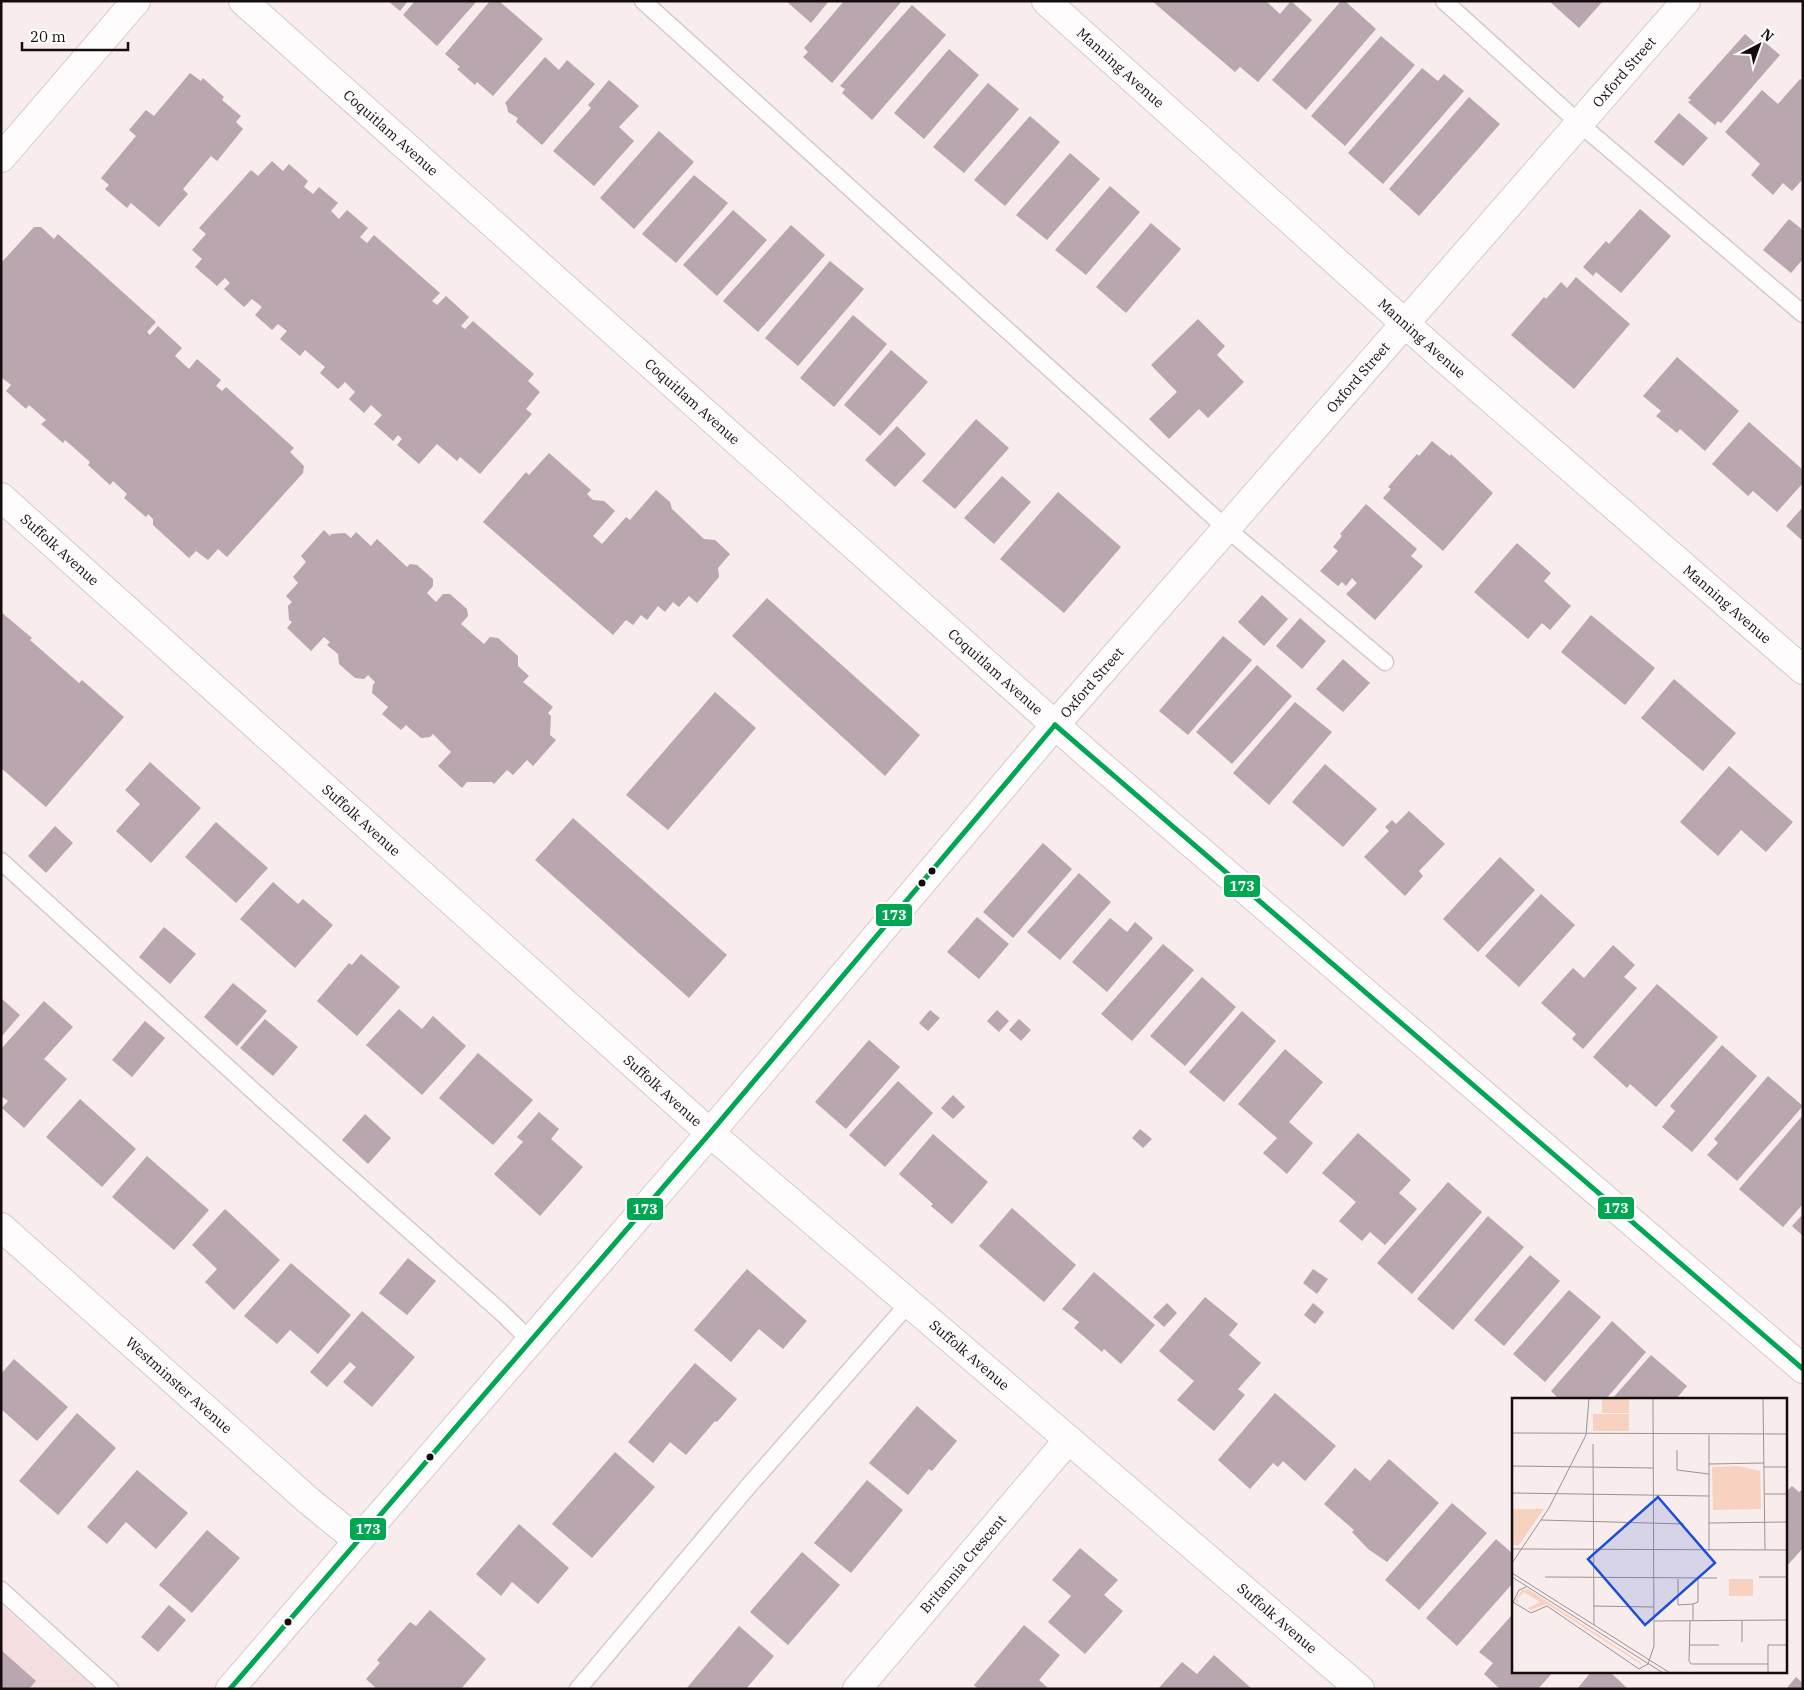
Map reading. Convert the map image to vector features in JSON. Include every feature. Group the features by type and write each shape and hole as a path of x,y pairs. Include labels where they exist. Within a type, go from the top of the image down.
{"street":[{"path":"3,151 136,1"},
{"name":"Coquitlam Avenue","path":"243,1 1055,725 1803,1369"},
{"name":"Manning Avenue","path":"1046,1 1404,324 1803,670"},
{"name":"Oxford Street","path":"230,1689 710,1133 1055,725 1686,1"},
{"name":"Suffolk Avenue","path":"1,498 710,1133 1358,1688"},
{"name":"Westminster Avenue","path":"1,1227 316,1507 357,1540"},
{"name":"Britannia Crescent","path":"857,1689 1068,1440"}],"lane":[{"path":"643,1 1226,528 1385,662"},
{"path":"1444,1 1580,124 1803,314"},
{"path":"1,861 272,1108 501,1312 531,1342"},
{"path":"578,1689 746,1489 909,1303"},
{"path":"1,1590 110,1689"}],"shaded area":[{"path":"1,1604 95,1689 1,1689"}],"building":[{"path":"388,1 408,1 400,11"},
{"path":"415,1 477,1 437,46 403,15"},
{"path":"490,1 499,1 543,39 493,96 477,82 475,85 457,69 460,67 445,54"},
{"path":"786,1 829,1 811,23"},
{"path":"844,1 902,1 832,83 803,57 808,52 804,48"},
{"path":"1152,1 1266,1 1280,14 1291,1 1312,20 1258,82 1240,67 1235,72"},
{"path":"1341,1 1345,1 1376,29 1306,110 1272,80"},
{"path":"1549,1 1603,1 1579,28"},
{"path":"912,5 946,35 872,120 842,93 845,89 840,86"},
{"path":"1745,34 1756,44 1761,39 1780,55 1721,123 1718,121 1715,125 1688,102 1691,100 1688,98"},
{"path":"1381,36 1415,65 1345,146 1311,116"},
{"path":"949,49 979,75 924,139 894,113"},
{"path":"545,57 559,70 567,60 595,84 542,145 516,122 518,118 508,112 505,103"},
{"path":"1422,68 1438,81 1444,74 1464,91 1383,184 1348,153"},
{"path":"190,73 201,81 203,78 224,97 222,100 241,116 236,122 243,129 217,161 211,156 183,189 188,194 159,227 131,203 127,208 105,189 109,185 101,178 136,136 129,130 146,110 154,116"},
{"path":"1800,79 1803,81 1803,179 1792,191 1783,183 1773,195 1751,175 1760,164 1725,132 1762,90 1778,104"},
{"path":"609,80 639,106 619,127 634,141 594,186 553,151 591,108 588,105"},
{"path":"988,83 1019,109 964,173 933,147"},
{"path":"1469,97 1500,124 1419,216 1389,189"},
{"path":"1679,113 1708,138 1683,166 1654,142"},
{"path":"1030,116 1060,142 1005,206 974,180"},
{"path":"659,131 694,162 634,229 600,198"},
{"path":"1070,153 1100,179 1047,240 1016,215"},
{"path":"272,161 283,171 289,164 308,181 304,187 313,194 319,187 338,203 331,211 339,219 347,210 368,228 360,237 367,243 374,235 440,293 432,301 437,305 446,296 469,317 461,326 465,329 473,321 534,374 528,381 540,392 526,409 532,414 480,474 460,457 457,461 437,444 419,464 397,445 402,439 398,435 393,441 374,424 382,415 371,405 364,413 349,399 355,392 345,382 338,389 320,373 325,367 305,350 300,356 280,339 287,331 278,324 272,330 255,315 262,307 252,299 244,307 224,289 230,283 225,278 217,286 195,267 202,259 192,250 206,234 199,228 251,170 258,176"},
{"path":"694,175 728,203 676,263 642,234"},
{"path":"1110,186 1140,212 1086,275 1055,250"},
{"path":"1640,209 1671,236 1621,293 1596,272 1593,276 1583,267 1606,241 1609,244"},
{"path":"733,210 767,240 717,296 683,265"},
{"path":"1789,219 1803,230 1803,259 1791,273 1763,250"},
{"path":"1151,223 1181,249 1126,313 1096,287"},
{"path":"791,225 825,255 758,332 723,301"},
{"path":"34,227 41,227 54,239 58,234 156,322 147,332 150,335 158,326 182,348 175,356 189,369 197,359 221,380 216,386 222,391 226,387 294,448 290,452 304,466 303,473 227,557 218,549 208,560 196,551 189,558 153,525 153,519 148,514 146,517 124,498 127,494 113,481 110,485 88,465 90,462 65,440 63,443 41,424 46,420 29,405 26,409 6,391 11,385 1,377 1,263"},
{"path":"830,261 864,289 798,366 765,338"},
{"path":"1576,277 1630,324 1574,389 1511,335 1544,297 1546,299 1561,282 1567,288"},
{"path":"853,315 887,344 834,407 800,378"},
{"path":"1198,319 1225,346 1217,355 1244,382 1208,418 1199,409 1169,439 1149,419 1177,392 1151,365"},
{"path":"891,350 928,382 880,436 844,405"},
{"path":"1677,357 1739,411 1705,451 1680,429 1677,433 1656,416 1661,411 1643,396"},
{"path":"976,419 1009,448 955,509 922,481"},
{"path":"1749,422 1803,470 1803,483 1777,512 1753,491 1748,496 1712,464"},
{"path":"897,426 926,454 895,487 865,460"},
{"path":"1432,441 1450,456 1451,454 1493,493 1443,551 1383,498 1391,489 1388,487 1417,454 1419,456"},
{"path":"549,453 591,490 587,494 593,500 604,501 615,511 593,536 602,544 626,517 630,520 656,490 670,502 672,509 704,539 715,540 730,554 718,568 719,577 697,603 689,596 679,607 673,602 665,612 658,606 647,620 641,615 633,625 626,620 613,635 483,522 526,472 529,475"},
{"path":"1002,476 1031,502 994,544 964,518"},
{"path":"1058,492 1121,547 1064,613 1000,559"},
{"path":"1366,504 1417,549 1411,556 1423,566 1375,620 1346,594 1357,583 1352,578 1346,586 1342,582 1338,586 1320,571 1338,551 1333,547 1342,536 1340,534"},
{"path":"1803,507 1803,541 1786,526"},
{"path":"324,530 330,536 331,534 345,533 351,538 356,532 371,546 377,539 407,567 410,564 417,565 433,579 433,586 427,593 436,602 443,594 450,594 467,609 468,616 461,624 484,644 490,637 498,638 518,656 518,666 529,676 523,682 553,707 548,713 551,716 550,735 556,740 533,766 527,760 513,775 507,770 494,784 492,782 467,782 462,788 438,766 451,752 433,734 430,737 421,738 406,725 401,730 382,714 388,707 372,693 375,682 368,675 364,679 355,678 339,664 338,654 327,645 330,642 324,637 311,651 287,628 292,622 289,620 288,606 292,602 286,596 298,583 293,577 306,562 301,556"},
{"path":"1517,543 1551,573 1544,581 1571,606 1550,630 1542,623 1528,639 1474,592"},
{"path":"1262,595 1288,619 1264,646 1238,622"},
{"path":"767,598 920,735 885,776 732,636"},
{"path":"1,612 32,638 30,640 79,683 82,680 124,717 46,807 1,768"},
{"path":"1591,615 1655,668 1625,705 1561,652"},
{"path":"1300,618 1326,641 1302,669 1276,646"},
{"path":"1223,636 1252,660 1188,735 1159,711"},
{"path":"1343,659 1370,683 1343,712 1316,689"},
{"path":"1257,665 1292,696 1232,764 1196,732"},
{"path":"1674,679 1736,733 1703,771 1641,718"},
{"path":"715,692 756,728 668,830 626,795"},
{"path":"1295,702 1332,732 1269,805 1233,773"},
{"path":"150,762 201,808 151,863 116,831 140,804 125,790"},
{"path":"1325,764 1377,809 1343,847 1292,802"},
{"path":"1729,766 1793,822 1766,852 1741,830 1718,856 1680,822"},
{"path":"1409,811 1445,844 1419,871 1423,876 1405,896 1364,857 1389,831 1385,827 1392,820 1396,824"},
{"path":"573,818 727,955 689,998 535,860"},
{"path":"216,822 268,868 236,903 185,857"},
{"path":"55,826 73,843 46,873 28,856"},
{"path":"1043,843 1072,869 1013,938 983,912"},
{"path":"1500,857 1535,890 1478,952 1443,919"},
{"path":"1079,873 1111,902 1060,960 1027,932"},
{"path":"273,882 298,904 303,899 333,925 295,968 240,919"},
{"path":"1541,894 1575,925 1519,987 1485,956"},
{"path":"977,917 1009,944 979,979 947,952"},
{"path":"1110,918 1127,932 1135,922 1153,938 1107,992 1072,962"},
{"path":"164,927 196,954 170,984 139,957"},
{"path":"1163,944 1194,970 1132,1041 1101,1014"},
{"path":"1613,945 1635,965 1624,977 1637,988 1583,1049 1572,1039 1576,1034 1541,1003 1573,968 1584,978"},
{"path":"361,954 400,987 357,1036 317,1001 349,963 352,965"},
{"path":"1202,977 1236,1007 1185,1066 1150,1036"},
{"path":"233,983 267,1011 237,1046 204,1017"},
{"path":"1657,984 1718,1037 1656,1107 1630,1084 1627,1088 1593,1057"},
{"path":"1,998 20,1015 1,1037"},
{"path":"44,1001 73,1027 44,1059 67,1079 24,1128 2,1108 8,1101 1,1096 1,1049"},
{"path":"399,1009 422,1029 433,1016 466,1046 422,1095 366,1045"},
{"path":"930,1010 940,1018 928,1031 919,1023"},
{"path":"997,1010 1009,1021 999,1032 987,1021"},
{"path":"1242,1011 1276,1041 1224,1102 1189,1072"},
{"path":"265,1019 298,1047 273,1076 240,1048"},
{"path":"1019,1019 1031,1030 1021,1041 1009,1030"},
{"path":"145,1021 165,1038 132,1077 112,1060"},
{"path":"869,1040 900,1067 846,1129 815,1102"},
{"path":"1722,1045 1757,1076 1692,1152 1662,1127 1675,1111 1670,1106"},
{"path":"1285,1049 1323,1082 1289,1122 1313,1143 1287,1174 1263,1153 1277,1138 1238,1104"},
{"path":"478,1053 533,1100 493,1145 439,1098"},
{"path":"1768,1076 1803,1106 1737,1181 1707,1155 1718,1143 1714,1139"},
{"path":"898,1081 933,1113 885,1167 849,1135"},
{"path":"953,1095 965,1107 953,1119 941,1108"},
{"path":"80,1099 136,1149 102,1187 46,1137"},
{"path":"539,1112 559,1129 551,1139 583,1167 540,1216 494,1174 523,1142 517,1137"},
{"path":"365,1114 391,1138 368,1164 342,1140"},
{"path":"1803,1115 1803,1204 1783,1227 1739,1189"},
{"path":"1140,1129 1152,1139 1143,1148 1132,1138"},
{"path":"1358,1133 1411,1180 1399,1193 1417,1209 1385,1245 1370,1232 1362,1241 1339,1221 1356,1202 1322,1173"},
{"path":"933,1134 988,1182 952,1224 931,1206 933,1204 899,1174"},
{"path":"147,1156 209,1210 174,1250 112,1197"},
{"path":"1448,1182 1482,1212 1412,1294 1377,1263"},
{"path":"1012,1208 1076,1265 1044,1302 979,1246"},
{"path":"225,1209 280,1260 234,1310 205,1282 217,1269 192,1245"},
{"path":"1803,1214 1803,1236 1792,1226"},
{"path":"1488,1216 1524,1247 1453,1330 1417,1299"},
{"path":"1530,1255 1560,1281 1504,1346 1474,1320"},
{"path":"408,1258 436,1281 407,1315 379,1293"},
{"path":"291,1263 351,1315 318,1354 290,1330 277,1344 244,1316"},
{"path":"747,1269 807,1321 783,1349 759,1329 731,1362 694,1330"},
{"path":"1313,1269 1328,1279 1317,1294 1303,1283"},
{"path":"1094,1272 1155,1325 1121,1364 1104,1349 1102,1352 1074,1328 1079,1322 1062,1309"},
{"path":"1569,1290 1601,1317 1545,1382 1513,1354"},
{"path":"1205,1297 1238,1324 1229,1335 1261,1363 1238,1389 1245,1395 1214,1431 1177,1400 1194,1381 1159,1351"},
{"path":"1167,1303 1177,1313 1164,1327 1153,1317"},
{"path":"1313,1303 1324,1312 1315,1324 1304,1315"},
{"path":"362,1311 415,1357 372,1407 343,1382 356,1367 350,1362 327,1387 310,1372"},
{"path":"1612,1321 1646,1352 1607,1398 1558,1398 1551,1391"},
{"path":"1651,1355 1687,1386 1677,1398 1613,1398"},
{"path":"14,1359 68,1407 37,1441 1,1409 1,1374"},
{"path":"695,1363 737,1399 686,1455 670,1442 653,1463 628,1442"},
{"path":"1275,1393 1336,1446 1305,1481 1283,1461 1278,1467 1273,1463 1250,1489 1218,1460"},
{"path":"917,1406 957,1441 932,1471 929,1469 908,1495 869,1463"},
{"path":"77,1413 116,1448 58,1515 19,1481"},
{"path":"615,1452 655,1487 592,1558 552,1524"},
{"path":"1389,1459 1439,1503 1387,1562 1368,1549 1352,1532 1354,1530 1324,1504 1355,1468 1370,1481"},
{"path":"137,1470 188,1513 156,1549 126,1522 107,1544 87,1527"},
{"path":"867,1480 903,1510 851,1573 814,1543"},
{"path":"1792,1486 1799,1492 1803,1489 1803,1548 1786,1567 1786,1490"},
{"path":"1452,1503 1487,1533 1419,1610 1385,1580"},
{"path":"519,1524 569,1568 538,1604 512,1582 501,1596 476,1574"},
{"path":"207,1530 240,1558 192,1613 159,1585"},
{"path":"1496,1539 1512,1553 1512,1584 1457,1646 1426,1618"},
{"path":"1080,1548 1118,1580 1104,1595 1123,1611 1085,1654 1048,1622 1071,1596 1052,1580"},
{"path":"802,1552 840,1585 788,1645 750,1612"},
{"path":"169,1605 186,1620 158,1652 141,1637"},
{"path":"430,1610 486,1659 461,1689 377,1689 366,1679 380,1663 377,1660 410,1622 416,1626"},
{"path":"1511,1616 1512,1672 1553,1672 1538,1689 1500,1689 1484,1674 1493,1663 1479,1652"},
{"path":"1024,1625 1060,1655 1039,1680 1049,1689 978,1689 974,1685"},
{"path":"739,1626 774,1656 746,1689 686,1689"},
{"path":"1,1650 36,1681 29,1689 1,1689"},
{"path":"1214,1655 1252,1689 1158,1689 1182,1662 1197,1674"},
{"path":"1591,1672 1610,1672 1628,1689 1577,1689"},
{"path":"1796,1677 1803,1683 1803,1689 1786,1689"}],"transit line":[{"name":"173","path":"1055,725 1803,1369"},
{"name":"173","path":"230,1689 710,1133 1055,725"}]}
